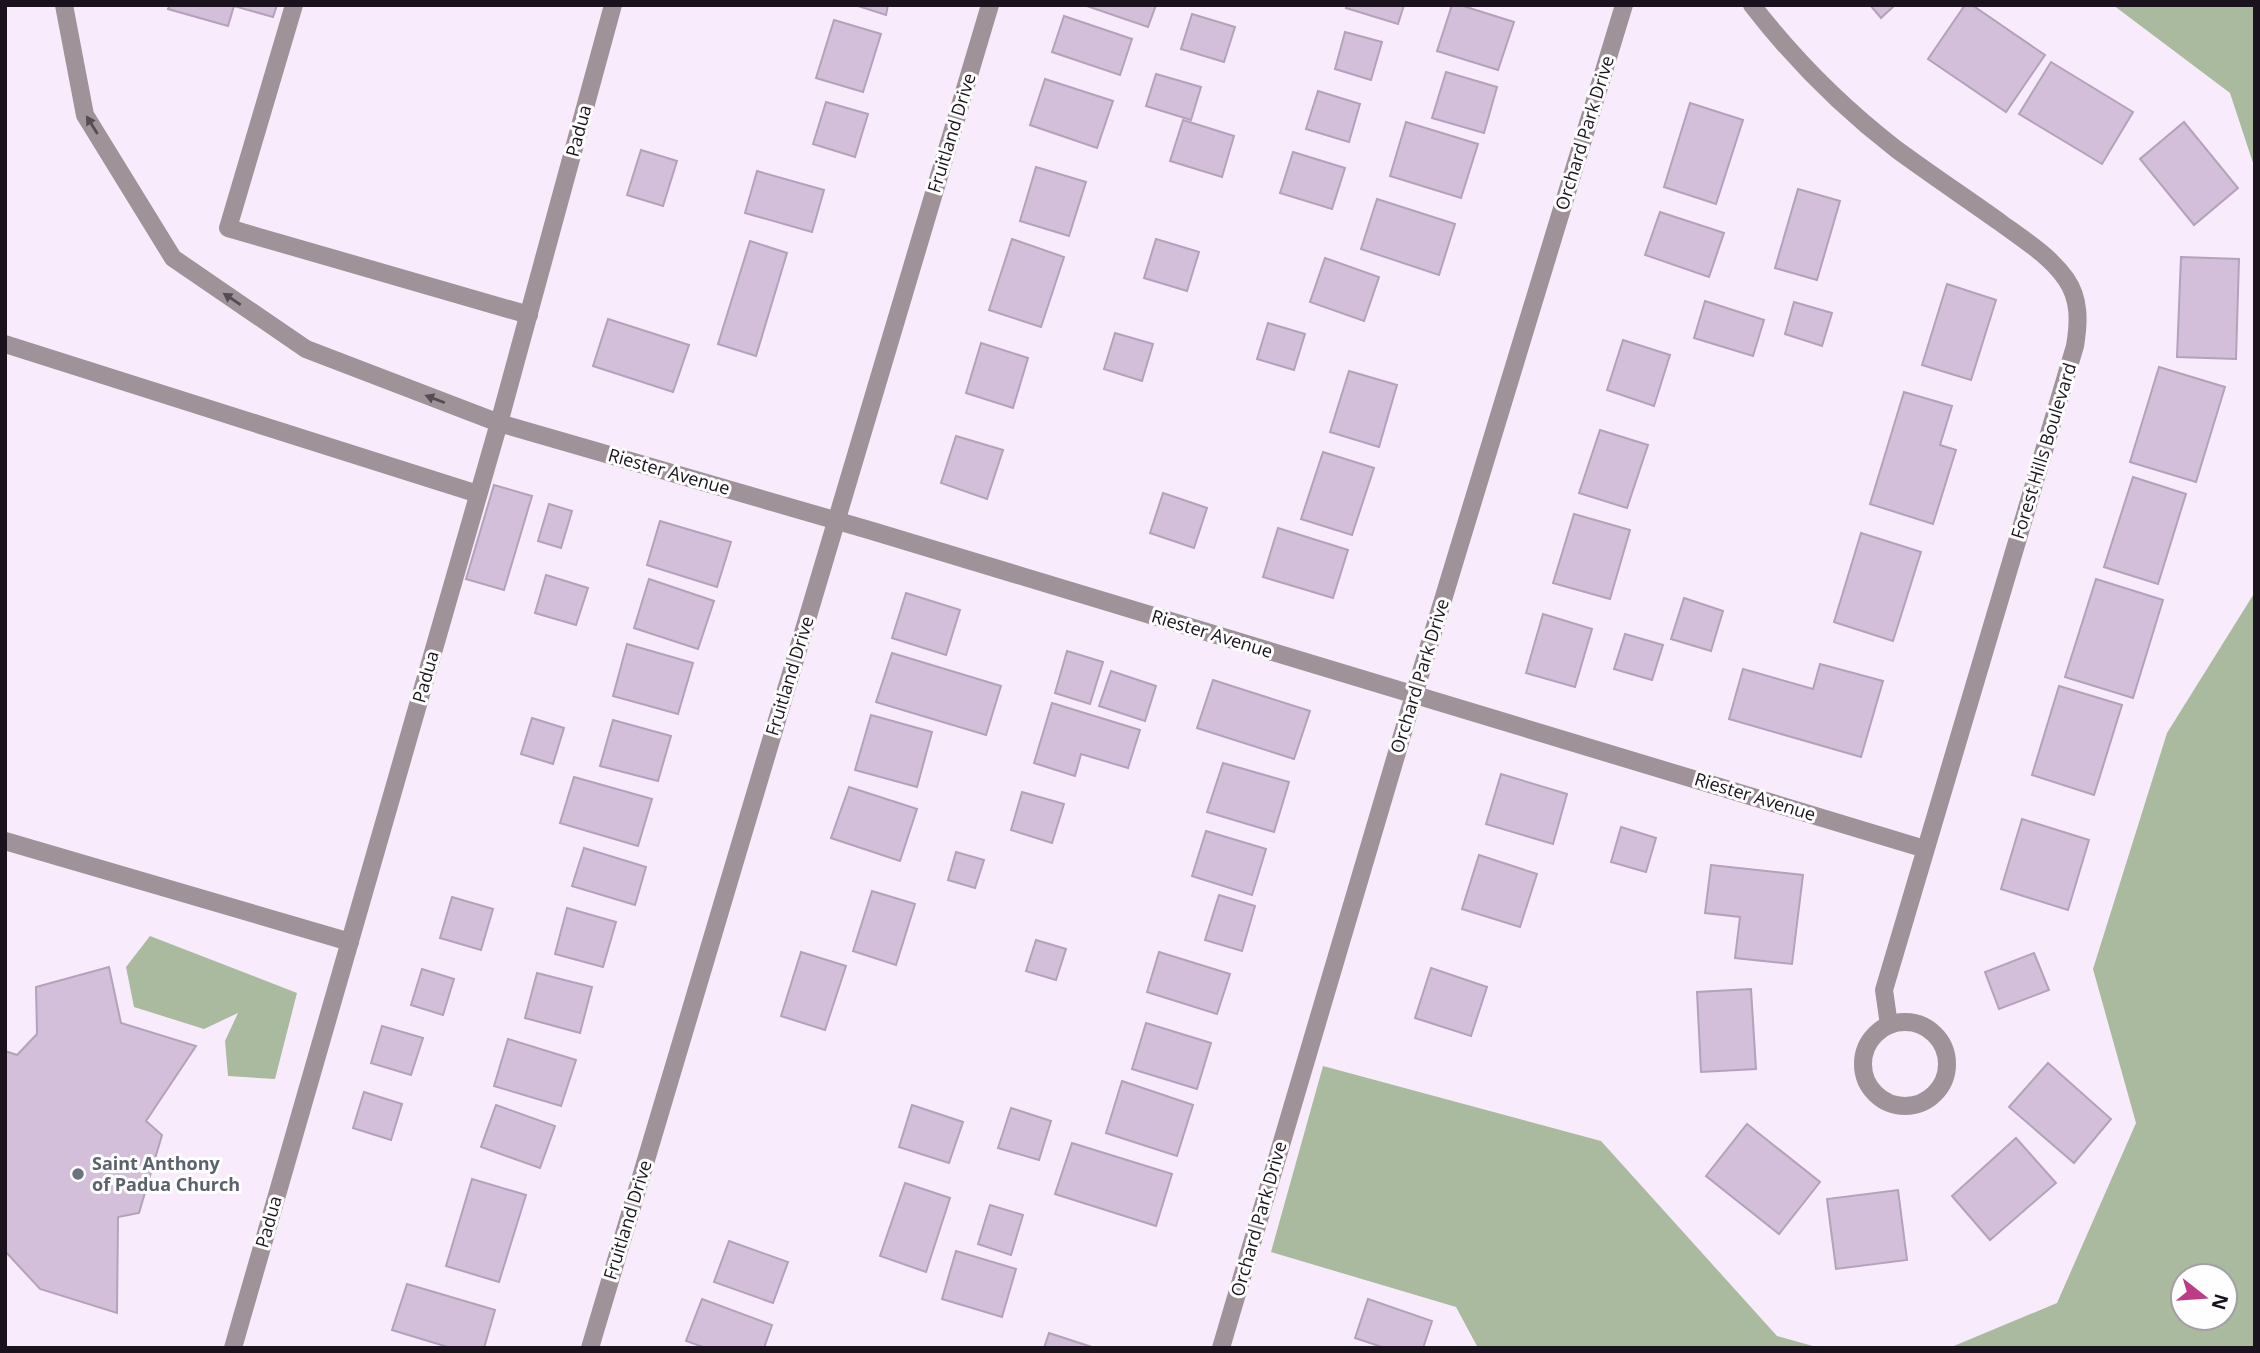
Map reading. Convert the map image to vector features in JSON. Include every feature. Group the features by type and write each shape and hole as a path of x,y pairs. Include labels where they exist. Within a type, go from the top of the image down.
{"street":[{"name":"Riester Avenue","path":"64,5 85,115 173,258 306,349 499,423 836,521 1925,849"},
{"path":"294,5 228,228 529,315"},
{"name":"Padua","path":"233,1348 499,423 613,5"},
{"name":"Fruitland Drive","path":"590,1348 990,5"},
{"name":"Orchard Park Drive","path":"1222,1348 1414,695 1624,5"},
{"name":"Forest Hills Boulevard","path":"1752,5 1836,98 1895,147 2050,262 2066,279 2076,299 2078,325 2075,346 1884,990 1889,1025"},
{"path":"5,344 478,494"},
{"path":"5,841 350,942"},
{"path":"1904,1022 1917,1024 1940,1041 1946,1054 1947,1068 1943,1082 1935,1094 1910,1107 1896,1106 1884,1101 1873,1093 1866,1082 1863,1055 1869,1042 1889,1025 1904,1022"}],"green space":[{"path":"2113,5 2255,5 2255,169 2230,93"},
{"path":"2255,592 2255,1348 1949,1348 2057,1303 2136,1123 2093,969 2167,733"},
{"path":"150,936 297,993 275,1079 228,1076 225,1041 238,1013 204,1029 134,1007 126,967"},
{"path":"1323,1066 1601,1141 1777,1336 1820,1348 1478,1348 1456,1307 1271,1252"}],"building":[{"path":"170,5 277,5 273,17 234,6 228,26 168,9"},
{"path":"855,5 888,5 886,15"},
{"path":"1084,5 1156,5 1148,27"},
{"path":"1347,5 1404,5 1398,24 1346,8"},
{"path":"1452,5 1460,5 1514,22 1498,70 1437,51"},
{"path":"1870,5 1895,5 1881,18"},
{"path":"1965,5 1972,5 2045,55 2006,112 1928,59"},
{"path":"1192,14 1235,27 1224,62 1181,49"},
{"path":"1064,16 1132,39 1120,75 1052,52"},
{"path":"834,20 881,34 863,92 816,78"},
{"path":"1345,32 1382,42 1371,80 1335,69"},
{"path":"2051,62 2133,112 2102,164 2019,114"},
{"path":"1446,72 1497,87 1484,133 1432,118"},
{"path":"1156,74 1201,87 1191,120 1146,106"},
{"path":"1045,79 1113,101 1097,148 1030,125"},
{"path":"1318,91 1360,104 1349,142 1306,129"},
{"path":"826,102 868,114 855,157 813,144"},
{"path":"1690,103 1743,120 1716,204 1664,187"},
{"path":"1183,120 1234,136 1222,177 1170,161"},
{"path":"1406,122 1478,144 1461,198 1390,176"},
{"path":"2184,122 2238,188 2194,225 2140,159"},
{"path":"641,150 677,161 663,206 627,195"},
{"path":"1293,152 1345,168 1332,209 1280,193"},
{"path":"1036,167 1086,182 1069,236 1020,221"},
{"path":"757,171 824,190 812,232 745,213"},
{"path":"1798,189 1840,201 1817,280 1775,268"},
{"path":"1377,199 1455,224 1439,275 1361,249"},
{"path":"1660,212 1724,233 1709,277 1645,255"},
{"path":"1012,239 1064,257 1041,327 989,310"},
{"path":"1156,239 1199,252 1187,291 1144,278"},
{"path":"750,241 787,253 756,356 718,344"},
{"path":"2181,257 2239,259 2236,359 2177,357"},
{"path":"1325,258 1379,277 1364,321 1310,302"},
{"path":"1947,284 1996,300 1971,380 1922,365"},
{"path":"1705,301 1764,320 1753,356 1694,338"},
{"path":"1794,302 1832,313 1822,346 1785,334"},
{"path":"608,319 689,345 673,392 593,366"},
{"path":"1268,323 1305,334 1294,370 1257,359"},
{"path":"1115,333 1153,344 1142,381 1104,369"},
{"path":"1623,340 1670,355 1654,406 1607,390"},
{"path":"981,343 1028,358 1013,408 966,393"},
{"path":"2159,367 2225,387 2196,482 2130,462"},
{"path":"1349,371 1397,385 1379,447 1330,432"},
{"path":"1904,392 1952,406 1940,445 1956,450 1933,524 1870,504"},
{"path":"1600,430 1648,445 1627,508 1579,493"},
{"path":"956,436 1003,450 987,499 941,483"},
{"path":"1323,452 1374,468 1352,535 1301,519"},
{"path":"2133,477 2186,494 2158,584 2104,567"},
{"path":"494,485 532,496 504,590 466,579"},
{"path":"1163,493 1207,508 1194,548 1150,533"},
{"path":"549,504 572,511 561,548 538,541"},
{"path":"1574,514 1630,530 1610,599 1553,583"},
{"path":"660,521 731,542 717,587 647,565"},
{"path":"1278,528 1348,550 1333,598 1263,577"},
{"path":"1861,533 1921,552 1893,641 1834,622"},
{"path":"546,575 588,588 576,625 535,613"},
{"path":"649,579 714,601 698,649 634,628"},
{"path":"2096,579 2163,600 2133,698 2065,677"},
{"path":"906,593 960,610 946,655 892,638"},
{"path":"1684,598 1723,611 1711,651 1671,639"},
{"path":"1543,614 1592,629 1575,687 1526,673"},
{"path":"1625,634 1663,645 1652,680 1614,669"},
{"path":"627,644 693,663 678,714 613,696"},
{"path":"1067,651 1103,662 1090,704 1055,693"},
{"path":"892,653 1001,686 986,735 876,702"},
{"path":"1820,664 1883,681 1861,757 1729,719 1743,669 1813,689"},
{"path":"1111,671 1156,686 1145,721 1099,706"},
{"path":"1213,680 1310,711 1294,759 1197,728"},
{"path":"2059,686 2122,705 2094,795 2032,775"},
{"path":"1052,703 1140,730 1128,768 1081,754 1075,776 1034,763"},
{"path":"871,715 932,732 917,787 855,770"},
{"path":"532,718 564,728 553,764 521,754"},
{"path":"613,720 671,736 658,781 600,766"},
{"path":"1223,763 1289,782 1274,832 1207,812"},
{"path":"1501,774 1567,794 1553,844 1486,824"},
{"path":"574,777 652,799 638,846 560,823"},
{"path":"849,787 917,809 900,861 831,838"},
{"path":"1022,792 1064,804 1052,843 1011,830"},
{"path":"2022,819 2089,840 2068,910 2001,889"},
{"path":"1621,827 1656,838 1646,872 1611,862"},
{"path":"1206,831 1266,849 1252,895 1192,876"},
{"path":"584,848 646,867 635,905 572,886"},
{"path":"956,852 984,860 975,888 948,880"},
{"path":"1479,855 1537,874 1520,927 1462,909"},
{"path":"1711,865 1803,875 1792,964 1735,958 1740,917 1705,913"},
{"path":"872,891 915,904 896,965 853,951"},
{"path":"1219,895 1255,906 1242,951 1205,940"},
{"path":"452,897 493,909 481,950 440,938"},
{"path":"567,908 616,922 603,967 555,954"},
{"path":"1036,940 1066,949 1056,980 1026,971"},
{"path":"801,952 846,966 825,1030 781,1016"},
{"path":"1159,952 1230,974 1217,1014 1147,992"},
{"path":"2034,953 2049,990 1999,1009 1985,972"},
{"name":"Saint Anthony of Padua Church","path":"109,967 121,1023 196,1046 146,1121 162,1135 139,1213 118,1217 117,1313 40,1289 5,1251 5,1051 17,1055 37,1034 36,987"},
{"path":"1431,968 1487,987 1471,1036 1415,1018"},
{"path":"422,969 454,979 443,1015 411,1005"},
{"path":"537,973 592,987 580,1033 525,1018"},
{"path":"1751,989 1756,1069 1701,1072 1697,992"},
{"path":"1146,1023 1211,1043 1197,1089 1132,1069"},
{"path":"382,1026 423,1038 411,1075 371,1063"},
{"path":"508,1039 576,1060 561,1106 494,1086"},
{"path":"2048,1063 2111,1119 2074,1163 2009,1107"},
{"path":"1122,1081 1193,1105 1177,1156 1106,1133"},
{"path":"364,1092 402,1104 391,1140 353,1128"},
{"path":"496,1105 555,1126 540,1168 481,1147"},
{"path":"912,1105 963,1122 949,1163 899,1147"},
{"path":"1011,1108 1051,1121 1039,1160 998,1148"},
{"path":"1747,1124 1820,1182 1779,1234 1706,1176"},
{"path":"2016,1138 2056,1183 1990,1240 1952,1196"},
{"path":"1072,1143 1172,1174 1156,1226 1055,1194"},
{"path":"472,1179 526,1195 499,1282 446,1266"},
{"path":"905,1183 950,1198 926,1272 880,1256"},
{"path":"1898,1190 1907,1260 1836,1269 1827,1199"},
{"path":"990,1205 1023,1215 1011,1255 978,1244"},
{"path":"729,1241 788,1262 773,1303 714,1282"},
{"path":"956,1251 1016,1269 1002,1317 942,1299"},
{"path":"407,1284 495,1310 484,1348 451,1348 392,1330"},
{"path":"702,1299 772,1325 764,1348 706,1348 686,1341"},
{"path":"1368,1299 1432,1321 1423,1348 1385,1348 1355,1338"},
{"path":"1049,1333 1095,1348 1044,1348"}],"place":[{"name":"Saint Anthony of Padua Church","path":"78,1174"}]}
